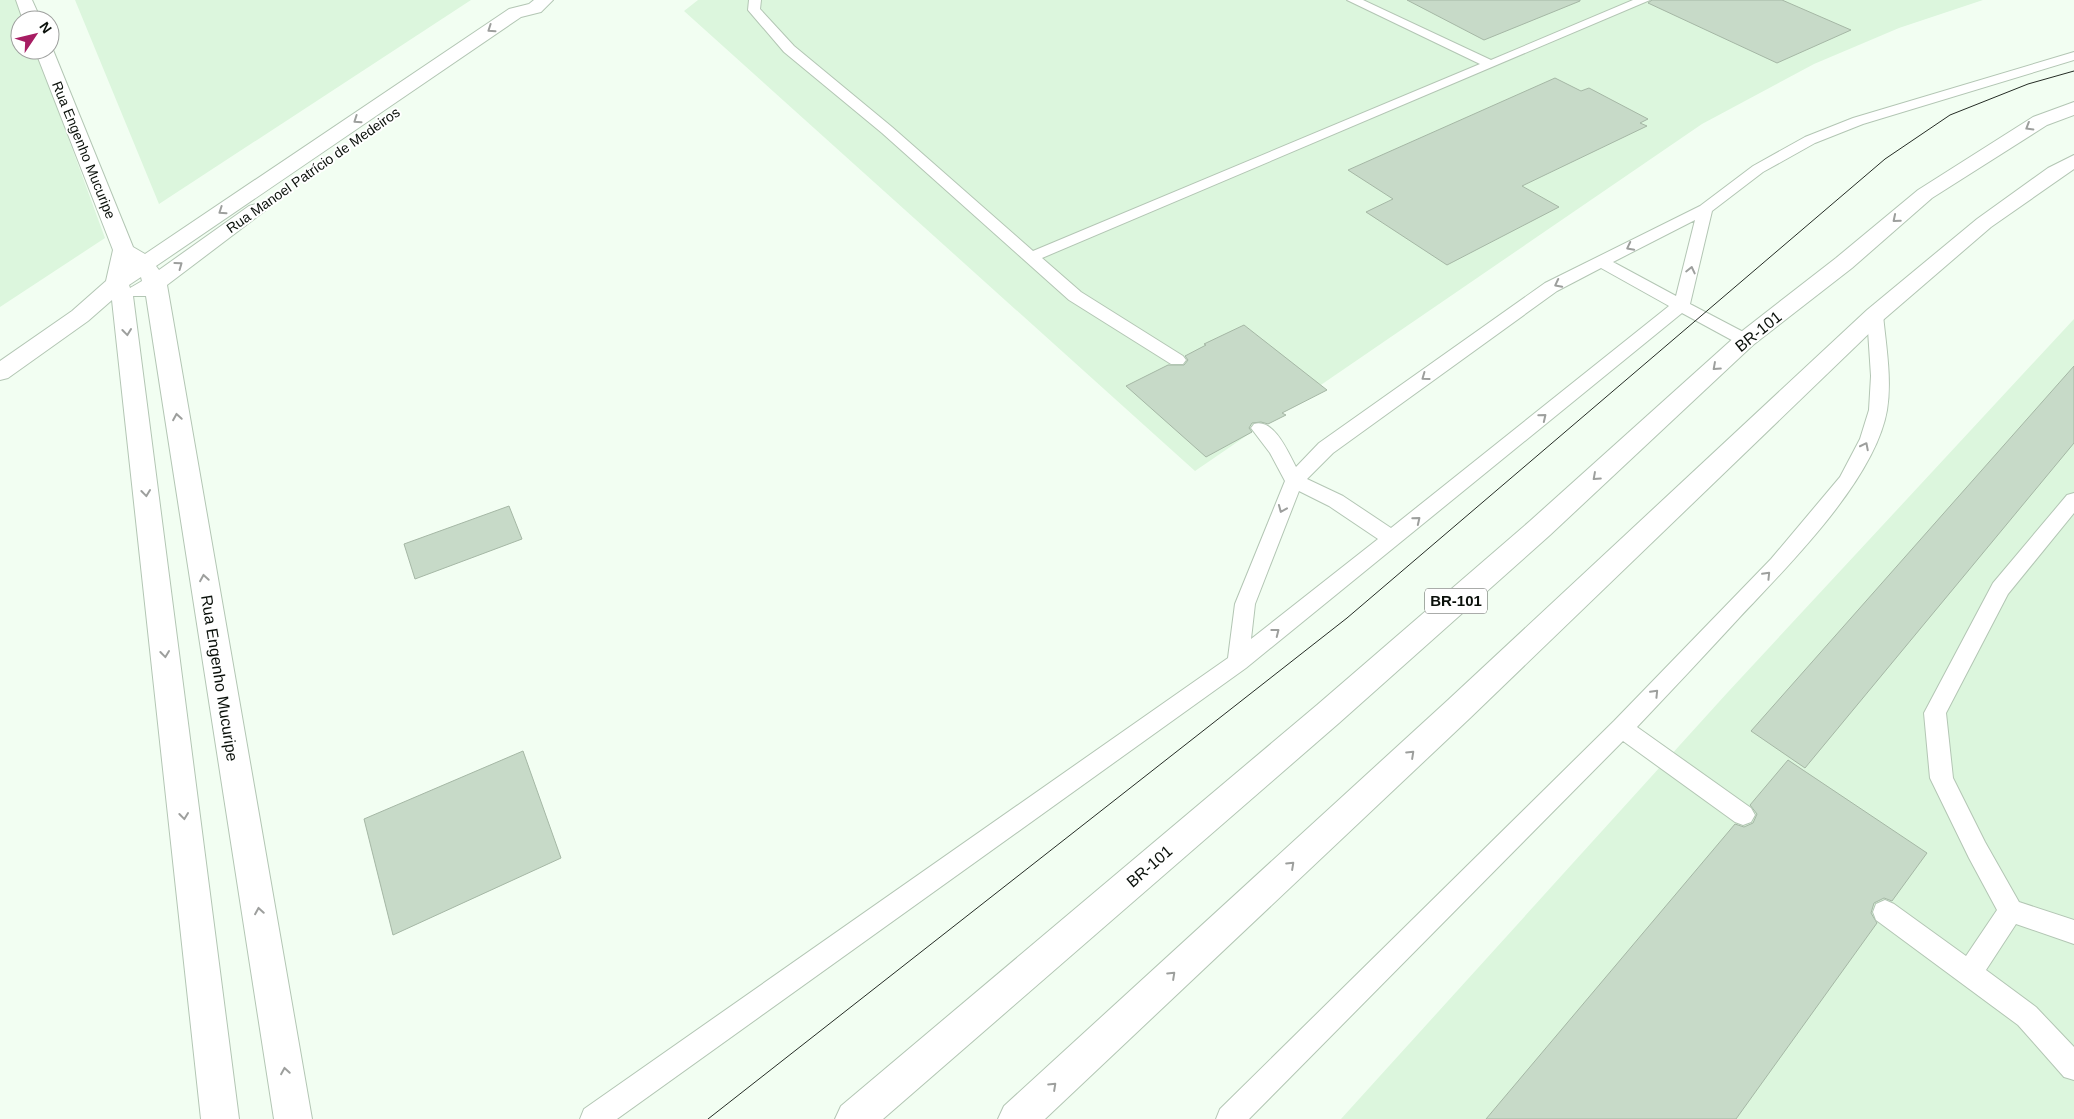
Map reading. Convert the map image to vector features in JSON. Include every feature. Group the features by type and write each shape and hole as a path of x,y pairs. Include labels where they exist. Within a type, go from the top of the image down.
{"street":[{"name":"Rua Manoel Patrício de Medeiros","path":"0,372 80,316 120,291 141,266 515,13 540,4"},
{"name":"Rua Manoel Patrício de Medeiros","path":"141,266 316,167 531,18 540,4"},
{"name":"Rua Engenho Mucuripe","path":"48,60 141,266 293,1119"},
{"name":"BR-101","path":"854,1119 1328,714 1540,528 1745,340 1844,263 1925,194 2040,121 2074,108"},
{"path":"1017,1119 1459,709 1875,315 1984,223 2055,172 2074,162"},
{"path":"294,163 316,167"},
{"path":"141,266 120,291 220,1119"}],"lane":[{"path":"755,0 754,10 789,49 887,130 1075,296 1178,360"},
{"path":"1353,0 1490,64"},
{"path":"1032,257 1644,0"},
{"path":"1238,662 1245,604 1294,481 1326,448 1551,287 1705,209 1758,170 1810,140 1858,121 2074,56"},
{"path":"594,1119 1238,662 1394,539 1682,304 1705,209"},
{"path":"1602,262 1745,340"},
{"path":"1230,1119 1622,728 1778,564 1847,481 1869,439 1878,410 1880,376 1875,315"},
{"path":"1260,428 1278,450 1294,481 1336,501 1394,539"},
{"path":"2074,500 2000,589 1936,713 1942,778 1977,850 2011,911 2074,932"},
{"path":"1622,728 1743,815"},
{"path":"1970,972 2011,911"},
{"path":"1885,912 1970,972 2027,1016 2074,1067"}],"shaded area":[{"path":"0,0 17,0 21,10 10,10 10,60 40,60 105,238 0,307"},
{"path":"75,0 471,0 159,204"},
{"path":"698,0 1983,0 1899,28 1814,64 1702,124 1195,471 684,11"},
{"path":"2074,319 2074,1119 1341,1119 1728,692"}],"building":[{"path":"1407,0 1580,0 1580,1 1484,40"},
{"path":"1652,0 1782,0 1851,30 1777,63 1648,3"},
{"path":"1555,78 1581,91 1589,88 1648,119 1640,123 1647,126 1522,186 1559,207 1447,265 1366,212 1393,199 1348,170"},
{"path":"1244,325 1327,390 1282,413 1286,415 1268,424 1261,422 1252,423 1249,428 1252,432 1206,457 1126,386 1168,365 1184,365 1188,360 1185,356 1206,345 1204,344"},
{"path":"2074,366 2074,443 1805,768 1751,731"},
{"path":"509,506 522,539 415,579 404,544"},
{"path":"523,751 561,858 393,935 364,819"},
{"path":"1788,760 1927,853 1892,901 1884,898 1874,903 1871,913 1877,923 1736,1119 1486,1119 1735,824 1744,827 1753,823 1757,814 1750,805"}],"tram line":[{"path":"708,1119 1347,618 1885,159 1950,115 2028,84 2074,71"}]}
